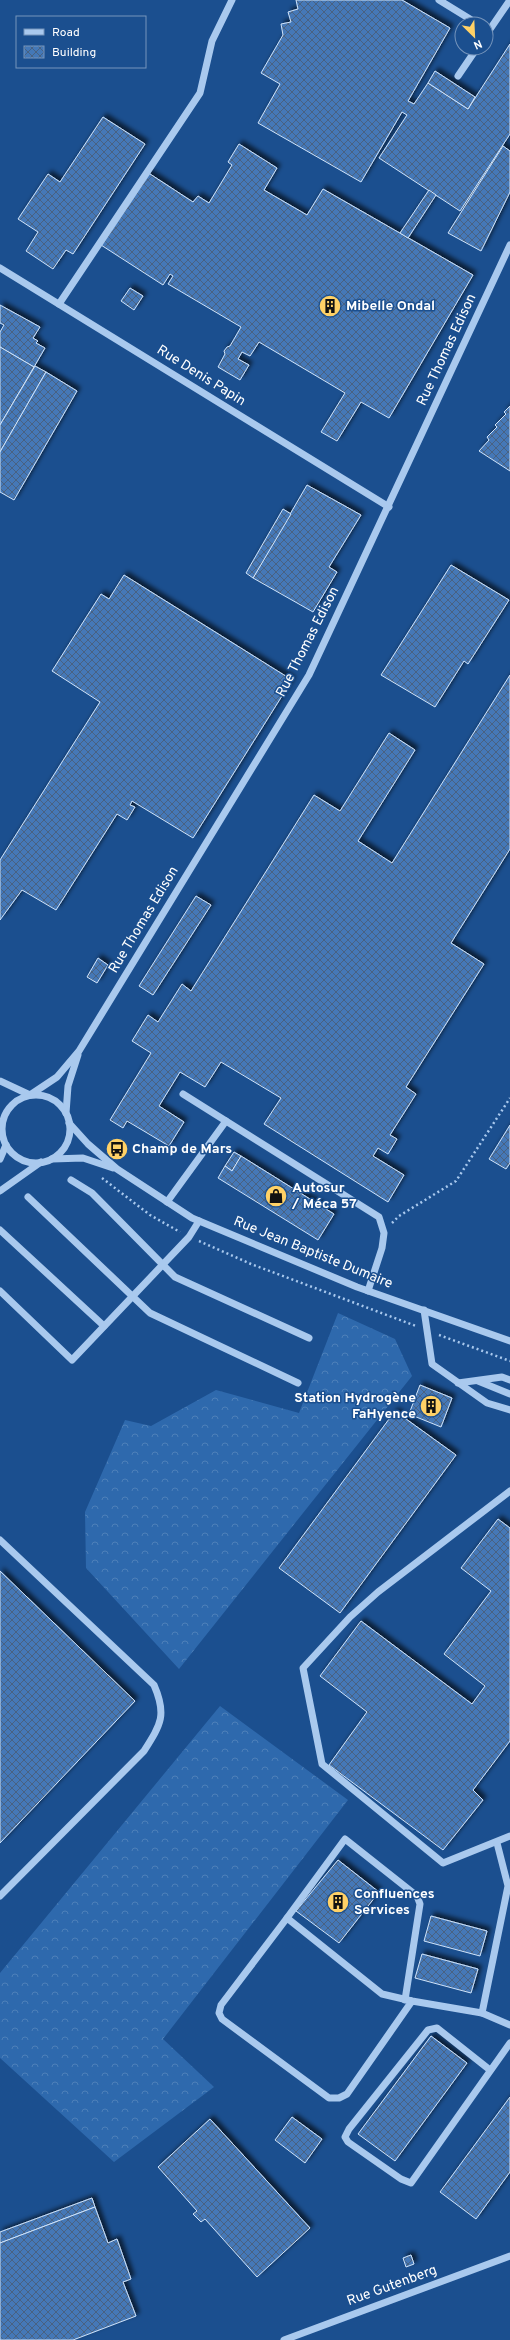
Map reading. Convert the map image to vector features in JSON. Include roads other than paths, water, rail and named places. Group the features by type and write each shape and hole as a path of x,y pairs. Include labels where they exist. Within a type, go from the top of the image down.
{"street":[{"path":"59,304 200,93 212,41 232,0"},
{"path":"438,0 465,16"},
{"path":"494,22 510,0"},
{"path":"458,76 472,56"},
{"name":"Rue Thomas Edison","path":"30,1095 57,1077 79,1051 309,675 389,507 510,245"},
{"name":"Rue Denis Papin","path":"0,268 389,507"},
{"name":"Rue Thomas Edison","path":"66,1113 68,1086 79,1051"},
{"path":"0,1081 30,1095"},
{"path":"183,1094 379,1217 384,1233 382,1248 368,1290"},
{"path":"30,1095 41,1095 51,1098 66,1113 69,1123 66,1144 52,1159 42,1162 21,1160 12,1153 6,1145 2,1135 1,1121 5,1113 20,1098 30,1095"},
{"path":"167,1202 226,1121"},
{"name":"Rue Jean Baptiste Dumaire","path":"69,1123 88,1144 117,1169 199,1221 368,1290 510,1341"},
{"path":"0,1159 6,1145"},
{"name":"Rue Jean Baptiste Dumaire","path":"52,1159 83,1158 117,1169"},
{"path":"0,1191 42,1162"},
{"path":"71,1180 92,1192 175,1277 308,1338"},
{"path":"28,1197 150,1313 298,1383"},
{"path":"0,1291 72,1360 189,1237 199,1221"},
{"path":"0,1230 104,1326"},
{"path":"424,1310 432,1364 487,1403 510,1410"},
{"path":"458,1383 502,1377 510,1380"},
{"path":"476,1380 510,1394"},
{"path":"510,1491 367,1602 350,1617 303,1668 322,1764 443,1863 510,1836"},
{"path":"0,1540 154,1685 162,1703 161,1717 156,1732 144,1751 0,1896"},
{"path":"345,1839 417,1896 420,1904 408,2001 347,2094 340,2098 330,2098 222,2019 219,2013 221,2005 345,1839"},
{"path":"482,2013 508,1886 497,1842"},
{"path":"287,1918 382,1994 408,2001 482,2013 510,2025"},
{"path":"490,2070 437,2028 428,2030 349,2129 345,2137 348,2142 401,2179 411,2183 510,2043"},
{"name":"Rue Gutenberg","path":"284,2340 510,2256"}],"place":[{"name":"Mibelle Ondal","path":"330,306"},
{"name":"Champ de Mars","path":"117,1149"},
{"name":"Autosur / Méca 57","path":"276,1196"},
{"name":"Station Hydrogène FaHyence","path":"431,1406"},
{"name":"Confluences Services","path":"338,1902"}]}
